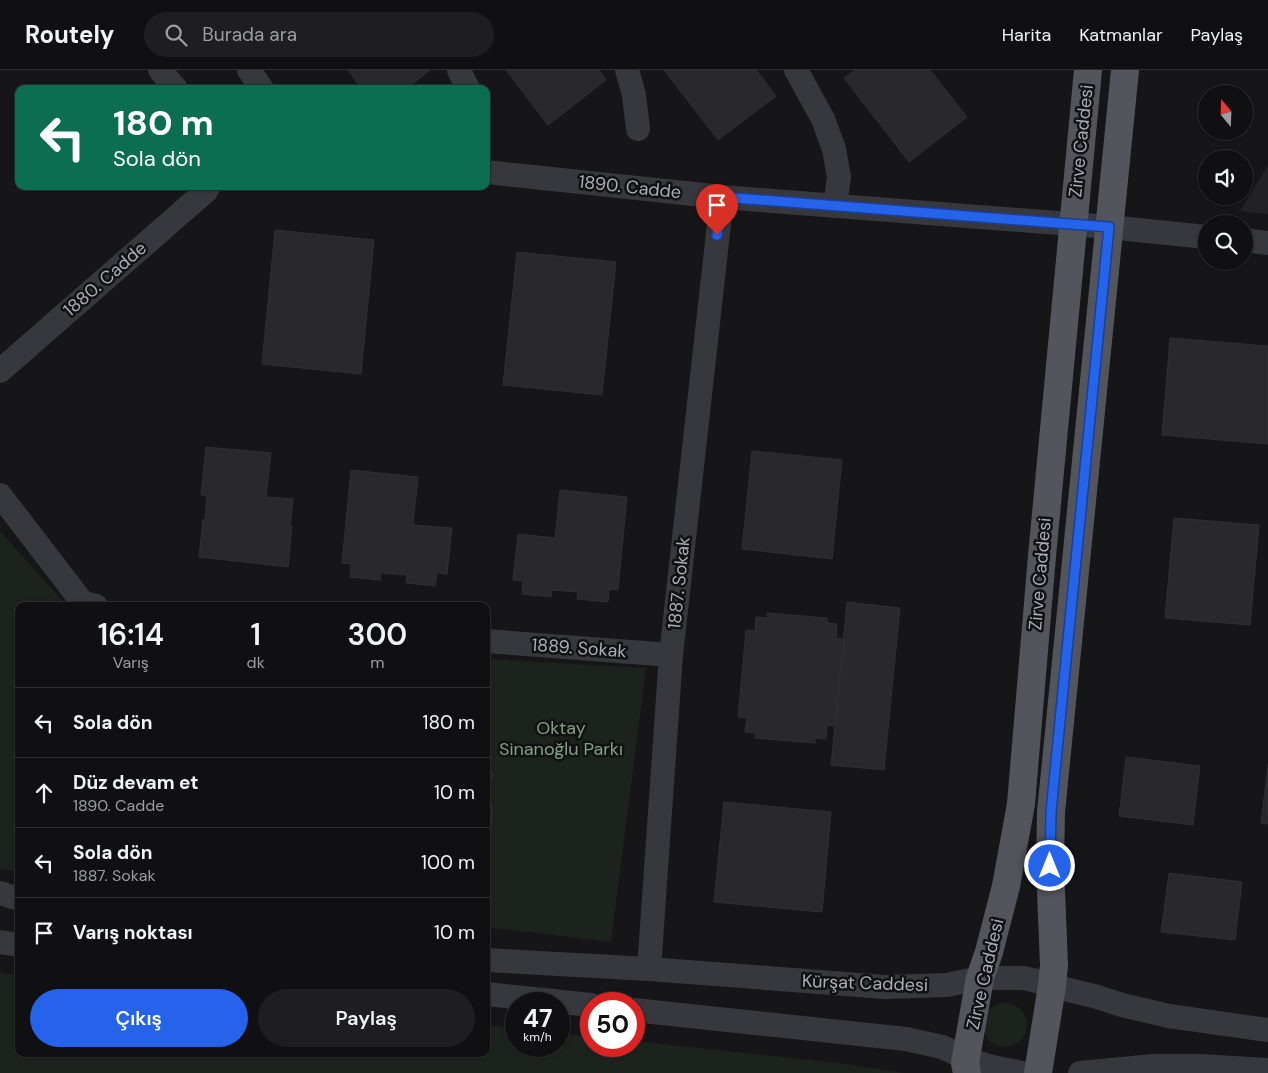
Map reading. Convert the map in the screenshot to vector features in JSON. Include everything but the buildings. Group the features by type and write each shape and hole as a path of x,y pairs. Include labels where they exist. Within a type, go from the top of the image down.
{"main road":[{"name":"Zirve Caddesi","path":"966,1066 980,978 989,952 1006,886 1021,804 1042,556 1088,70"},
{"name":"Zirve Caddesi","path":"1038,1073 1054,965 1050,866 1051,812 1125,70"}],"street":[{"path":"160,70 173,85"},
{"path":"249,70 259,85"},
{"path":"459,70 466,85"},
{"path":"627,70 634,95 638,129"},
{"path":"796,70 823,120 834,149 838,177 835,206"},
{"name":"1890. Cadde","path":"490,172 722,197 1198,235"},
{"name":"1880. Cadde","path":"0,371 207,190"},
{"name":"1887. Sokak","path":"649,969 671,655 722,197"},
{"path":"1253,241 1268,243"},
{"path":"0,495 83,602"},
{"name":"1889. Sokak","path":"490,641 671,655"},
{"path":"0,893 15,898"},
{"path":"0,942 15,944"},
{"name":"Kürşat Caddesi","path":"490,960 649,969 885,987 947,985 980,978 1024,978 1168,1016 1268,1030"},
{"path":"490,994 580,1004"},
{"path":"645,1011 906,1038 942,1047 966,1066 988,1066 1022,1073"},
{"path":"1080,1073 1161,1066 1268,1070"}],"shaded area":[{"path":"1268,165 1268,214 1240,211 1244,205 1253,205 1253,190"}],"green space":[{"path":"0,531 63,602 15,602 15,871 0,869"},
{"name":"Oktay Sinanoğlu Parkı","path":"490,659 646,668 611,942 490,927"},
{"path":"0,973 15,975 15,1057 490,1057 490,1025 505,1027 505,1057 570,1057 570,1034 580,1036 580,1057 645,1057 645,1042 847,1064 904,1073 0,1073"},
{"path":"1005,1003 1017,1007 1023,1013 1027,1025 1023,1037 1017,1043 1005,1047 993,1043 987,1037 983,1025 987,1013 993,1007"}],"route":[{"path":"717,235 722,197 1109,227 1051,812 1050,866"}]}
